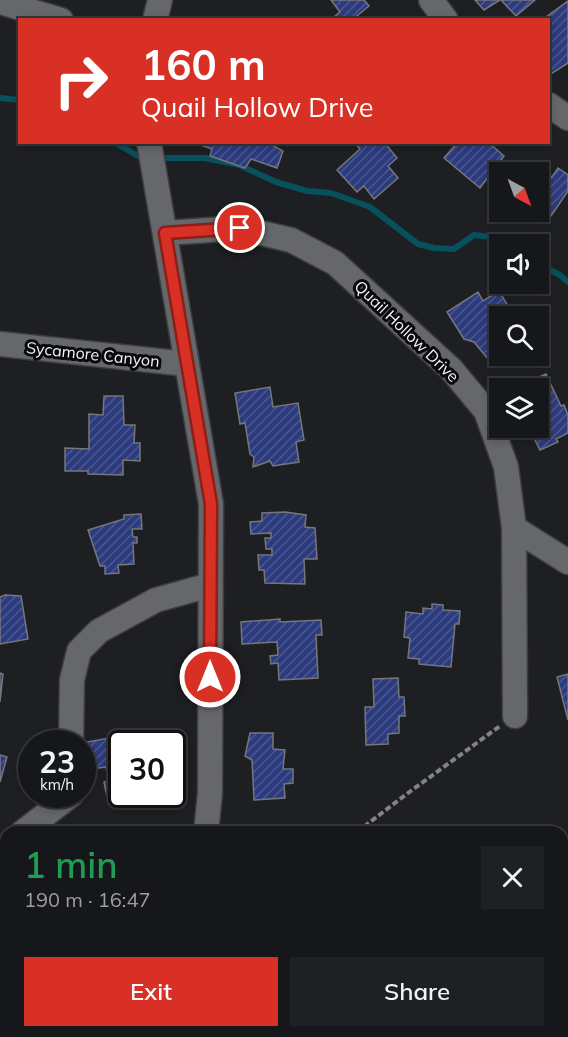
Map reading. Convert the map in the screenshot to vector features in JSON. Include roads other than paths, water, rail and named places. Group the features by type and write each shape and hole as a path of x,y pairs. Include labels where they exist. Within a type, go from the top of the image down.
{"street":[{"path":"156,18 160,0"},
{"path":"431,0 444,18"},
{"path":"0,2 54,18"},
{"path":"550,106 568,118"},
{"path":"149,144 211,504 210,793 207,826"},
{"name":"Quail Hollow Drive","path":"165,233 240,228 291,240 335,262 451,369 486,411 506,467 514,528 516,716"},
{"name":"Sycamore Canyon","path":"0,344 186,364"},
{"path":"514,528 568,562"},
{"path":"71,730 72,680 79,651 99,631 156,600 210,585"},
{"path":"31,826 54,808"}],"waterway":[{"path":"0,98 18,100"},
{"path":"117,144 145,160"},
{"path":"157,158 205,158 239,165 276,182 307,191 331,193 370,207 418,244 434,248 454,249 474,235 489,237"},
{"path":"549,270 568,282"}]}
